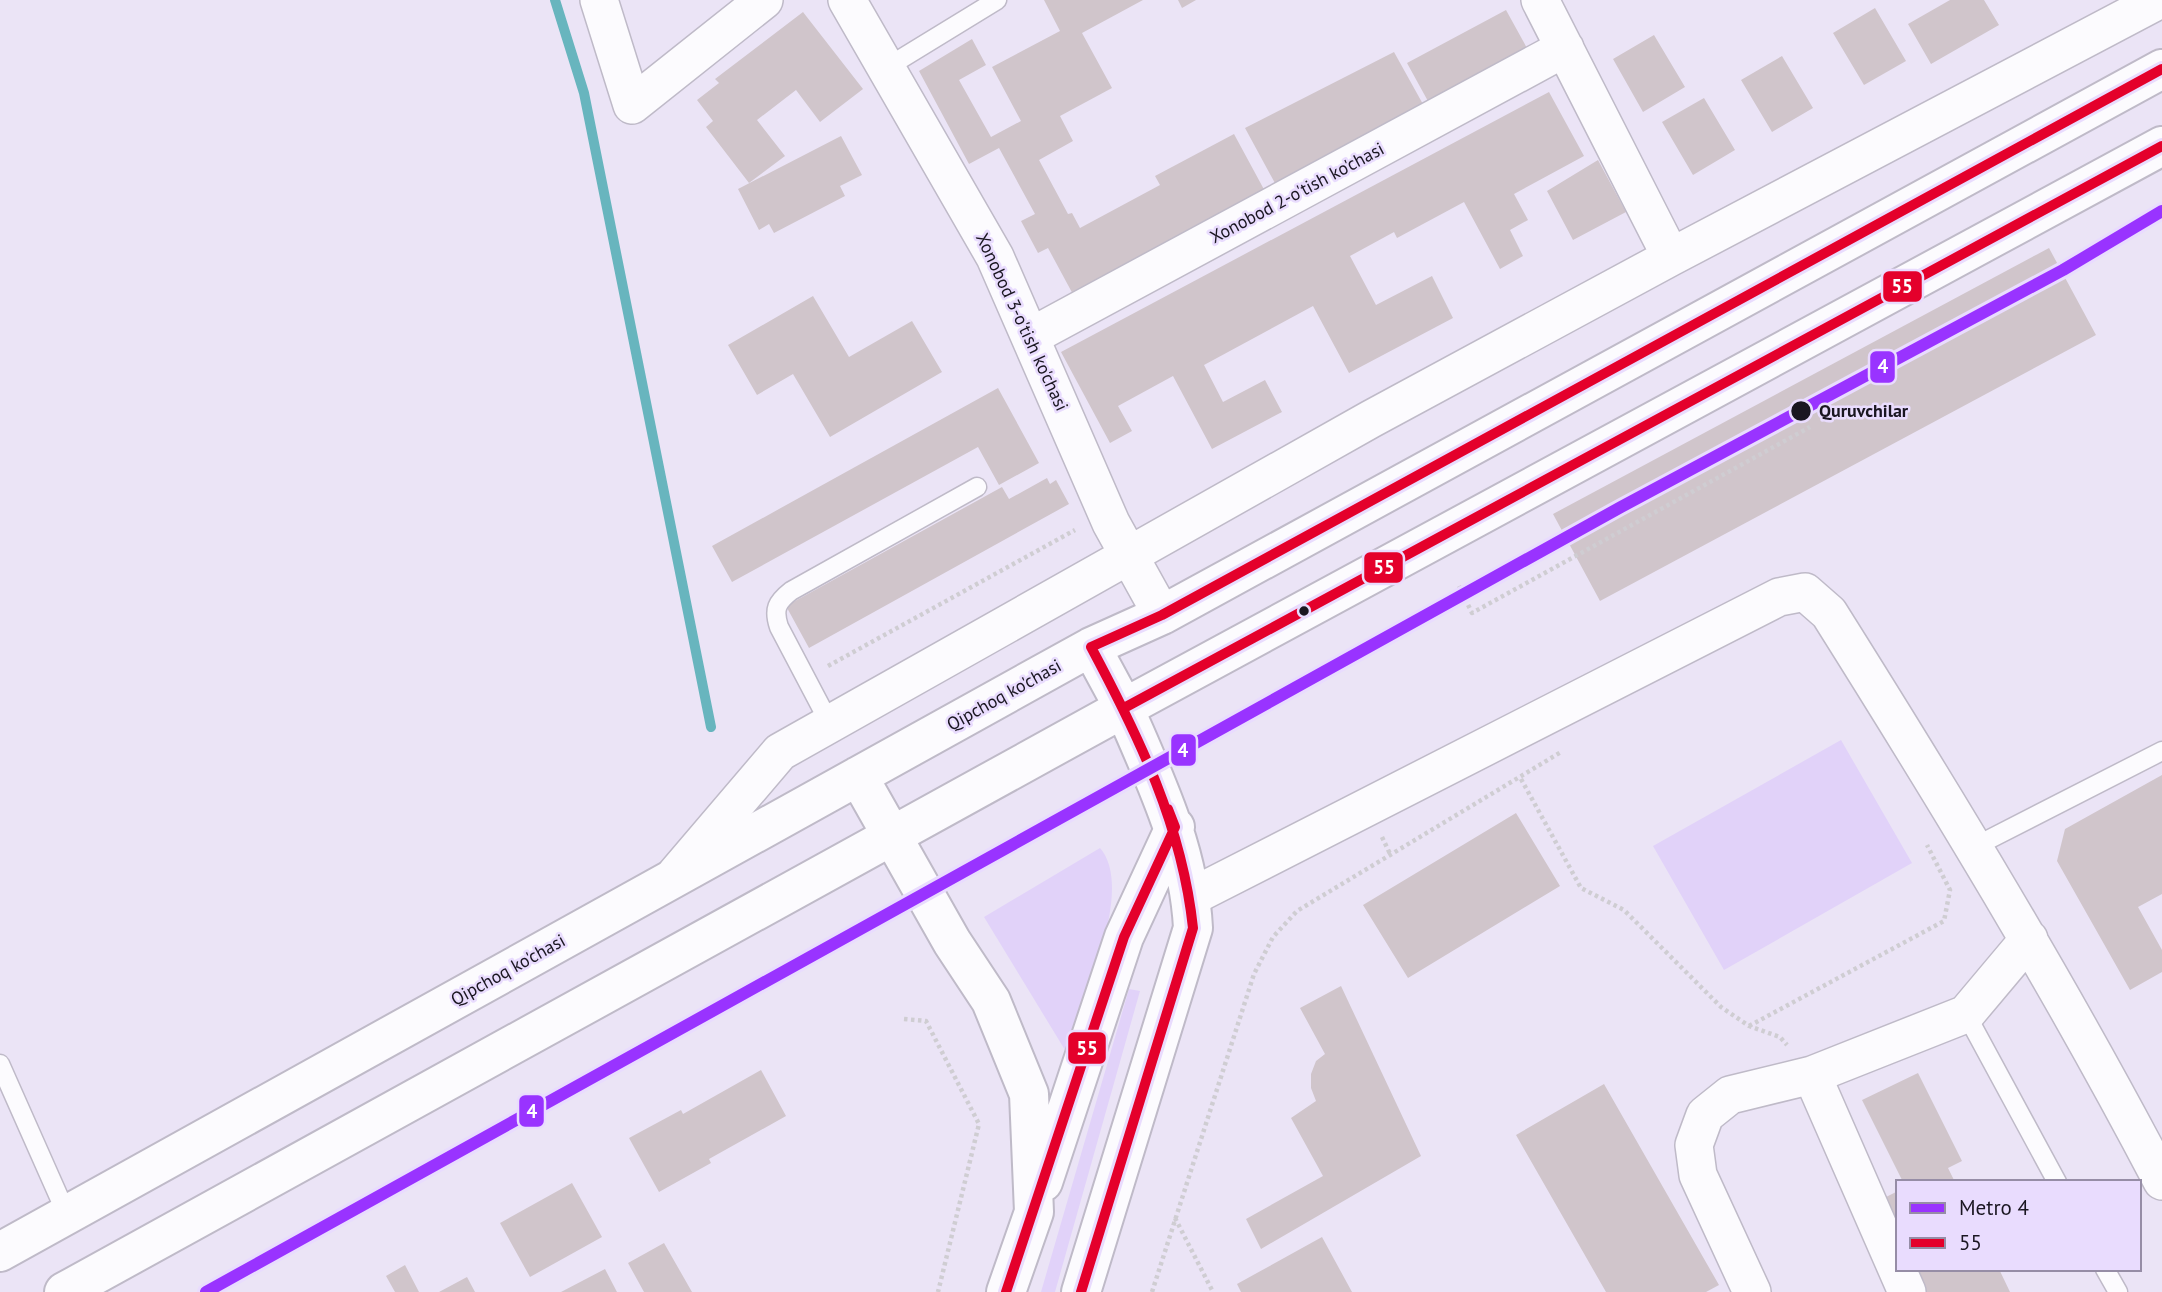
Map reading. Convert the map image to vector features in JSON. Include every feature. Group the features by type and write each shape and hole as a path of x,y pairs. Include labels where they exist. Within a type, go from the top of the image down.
{"main road":[{"name":"Qipchoq ko'chasi","path":"0,1252 1091,647 1162,615 2162,69"},
{"path":"64,1292 1124,708 2162,146"},
{"path":"1081,1292 1184,967 1193,928 1191,897 1175,827 1124,708 1091,647"},
{"path":"858,776 952,942 991,1000 1019,1063 1029,1094 1034,1212"},
{"path":"1006,1292 1127,928 1175,827"}],"street":[{"path":"599,0 632,105 764,0"},
{"name":"Xonobod 3-o'tish ko'chasi","path":"847,0 995,257 1127,556 1162,615"},
{"path":"1540,0 1671,257"},
{"path":"672,879 780,752 1371,419 1671,257 2159,0"},
{"name":"Xonobod 2-o'tish ko'chasi","path":"1030,337 1565,48"},
{"path":"1191,897 1779,597 1805,592 1829,614 1976,846 2105,1072 2162,1181"},
{"path":"1752,1292 1698,1175 1694,1145 1705,1115 1730,1095 1812,1075 1966,1014 2029,939"},
{"path":"1812,1075 1896,1267"},
{"path":"1898,1271 1907,1292"}],"lane":[{"path":"886,68 997,0"},
{"path":"830,724 779,627 775,614 778,601 791,591 977,487"},
{"path":"1976,846 2162,751"},
{"path":"1966,1014 2056,1180"},
{"path":"0,1064 66,1215"},
{"path":"2106,1271 2118,1292"}],"path":[{"path":"1459,586 1472,613 1810,427"},
{"path":"1152,1292 1254,974 1273,937 1297,911 1567,749"},
{"path":"1521,779 1581,888 1624,910 1721,1007 1749,1026 1780,1037 1812,1075"},
{"path":"1749,1026 1944,921 1950,890 1926,843"},
{"path":"904,1019 926,1021 979,1124 938,1292"},
{"path":"1175,1217 1212,1292"}],"shaded area":[{"path":"1841,740 1912,863 1724,970 1653,846"},
{"path":"1100,848 1109,867 1112,890 1109,918 1093,977 1065,1050 984,917"},
{"path":"1129,989 1140,991 1055,1292 1041,1292"}],"building":[{"path":"1044,0 1143,0 1082,33 1112,88 1060,116 1073,141 1039,160 1068,214 1072,213 1080,228 1160,185 1155,176 1234,134 1267,195 1075,298 1048,248 1038,253 1021,221 1035,214 999,148 969,164 919,71 972,39 986,65 959,80 991,137 1021,121 992,67 1060,31"},
{"path":"1178,0 1196,0 1182,8"},
{"path":"1950,0 1984,0 1999,25 1931,64 1908,24"},
{"path":"1875,8 1906,61 1864,85 1833,33"},
{"path":"1506,10 1528,50 1429,103 1407,63"},
{"path":"803,12 863,89 820,122 796,90 757,120 785,156 749,183 706,127 713,121 697,100 719,83 715,79"},
{"path":"1654,35 1685,87 1643,112 1613,59"},
{"path":"1394,52 1424,106 1276,185 1245,128"},
{"path":"1782,56 1813,108 1772,132 1741,80"},
{"path":"1549,92 1584,156 1514,194 1528,220 1510,230 1523,256 1500,269 1464,202 1397,238 1394,232 1350,256 1376,305 1432,276 1453,318 1349,373 1313,306 1204,365 1223,402 1265,380 1282,412 1212,449 1173,376 1118,406 1132,431 1110,443 1061,352"},
{"path":"1704,98 1735,150 1693,175 1662,122"},
{"path":"841,136 862,175 840,186 845,196 774,233 769,224 759,230 738,189"},
{"path":"1598,160 1626,212 1573,240 1547,191"},
{"path":"2049,248 2096,335 1600,601 1553,514"},
{"path":"813,296 849,357 912,321 942,372 830,437 793,374 757,395 728,345"},
{"path":"998,388 1039,463 999,485 978,447 732,582 712,546"},
{"path":"1047,478 1050,484 1056,480 1069,504 809,648 786,606 1002,487 1009,499"},
{"path":"2162,775 2162,894 2138,907 2162,950 2162,972 2130,990 2057,861 2065,829"},
{"path":"1516,813 1560,886 1408,978 1363,905"},
{"path":"1341,986 1421,1156 1261,1249 1246,1219 1323,1176 1291,1118 1316,1101 1311,1088 1311,1074 1316,1061 1325,1054 1300,1008"},
{"path":"761,1070 786,1116 709,1159 711,1163 659,1192 629,1138 681,1110 683,1114"},
{"path":"1918,1073 1962,1161 1948,1168 1954,1180 1902,1180 1862,1100"},
{"path":"1604,1084 1719,1285 1706,1292 1606,1292 1516,1135"},
{"path":"572,1183 602,1237 530,1277 500,1223"},
{"path":"1896,1192 1896,1235 1878,1201"},
{"path":"1322,1237 1352,1292 1241,1292 1237,1284"},
{"path":"664,1243 692,1292 644,1292 628,1263"},
{"path":"405,1265 419,1292 395,1292 386,1276"},
{"path":"605,1269 617,1292 561,1292"},
{"path":"1914,1271 2000,1271 2010,1292 1924,1292"},
{"path":"467,1277 475,1292 439,1292"}],"waterway":[{"path":"555,0 584,93 711,727"}],"metro line":[{"name":"4","path":"206,1292 1621,507 2063,270 2162,211"}],"transit line":[{"name":"55","path":"1081,1292 1193,928 1179,853 1169,818 1126,714 1091,647 1162,615 2162,69"},
{"name":"55","path":"1124,708 2162,146"},
{"name":"55","path":"1006,1292 1124,937 1175,827 1168,809"}],"place":[{"name":"Quruvchilar","path":"1801,411"}]}
